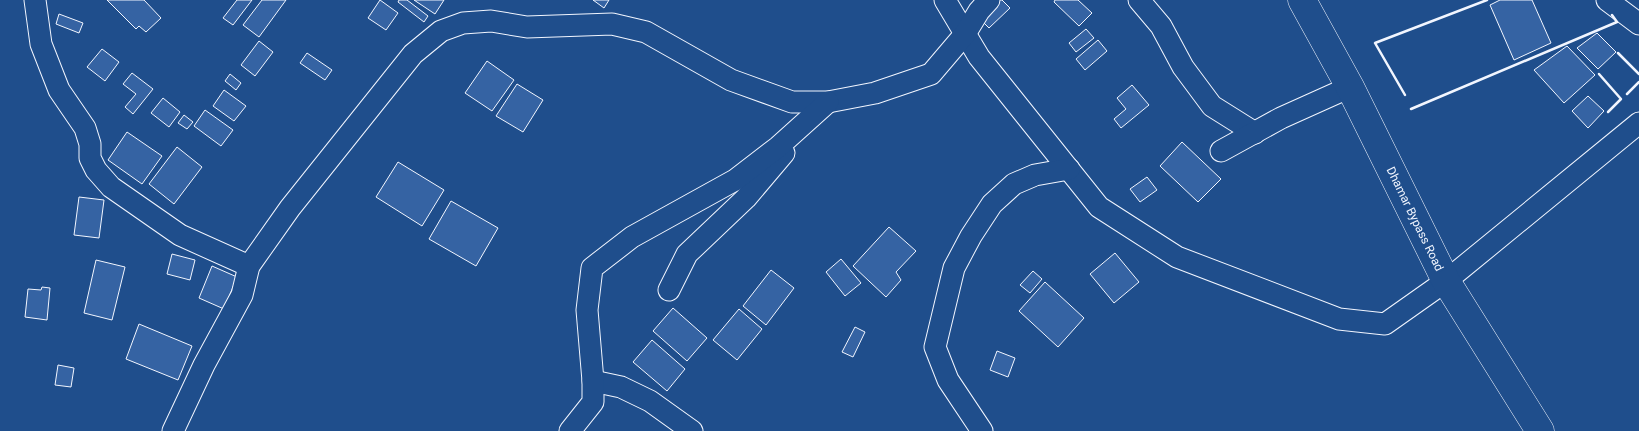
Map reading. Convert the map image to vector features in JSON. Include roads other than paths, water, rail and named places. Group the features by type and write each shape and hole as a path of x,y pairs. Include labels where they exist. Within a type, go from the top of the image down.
{"main road":[{"name":"Dhamar Bypass Road","path":"1302,0 1350,86 1446,281 1540,431"}],"street":[{"path":"35,0 40,44 58,90 86,128 90,144 90,158 96,170 111,187 180,235 249,266"},
{"path":"945,0 979,57 1099,207 1177,257 1338,319 1385,324 1446,281 1639,123"},
{"path":"173,431 204,365 242,296 249,266 290,208 413,54 440,32 463,23 492,21 527,26 612,24 646,32 731,80 783,99 792,102 828,102 875,93 931,74 965,34 979,11 989,0"},
{"path":"1139,0 1161,26 1183,67 1212,106 1255,133"},
{"path":"1607,0 1639,24"},
{"path":"1222,152 1281,118 1350,86"},
{"path":"669,290 687,254 746,198 828,102"},
{"path":"570,431 593,402 587,310 592,268 632,237 735,180 778,147 828,102"},
{"path":"982,431 948,380 935,347 954,268 971,236 992,204 1014,184 1035,175 1069,169"},
{"path":"593,381 622,386 650,401 692,431"}]}
